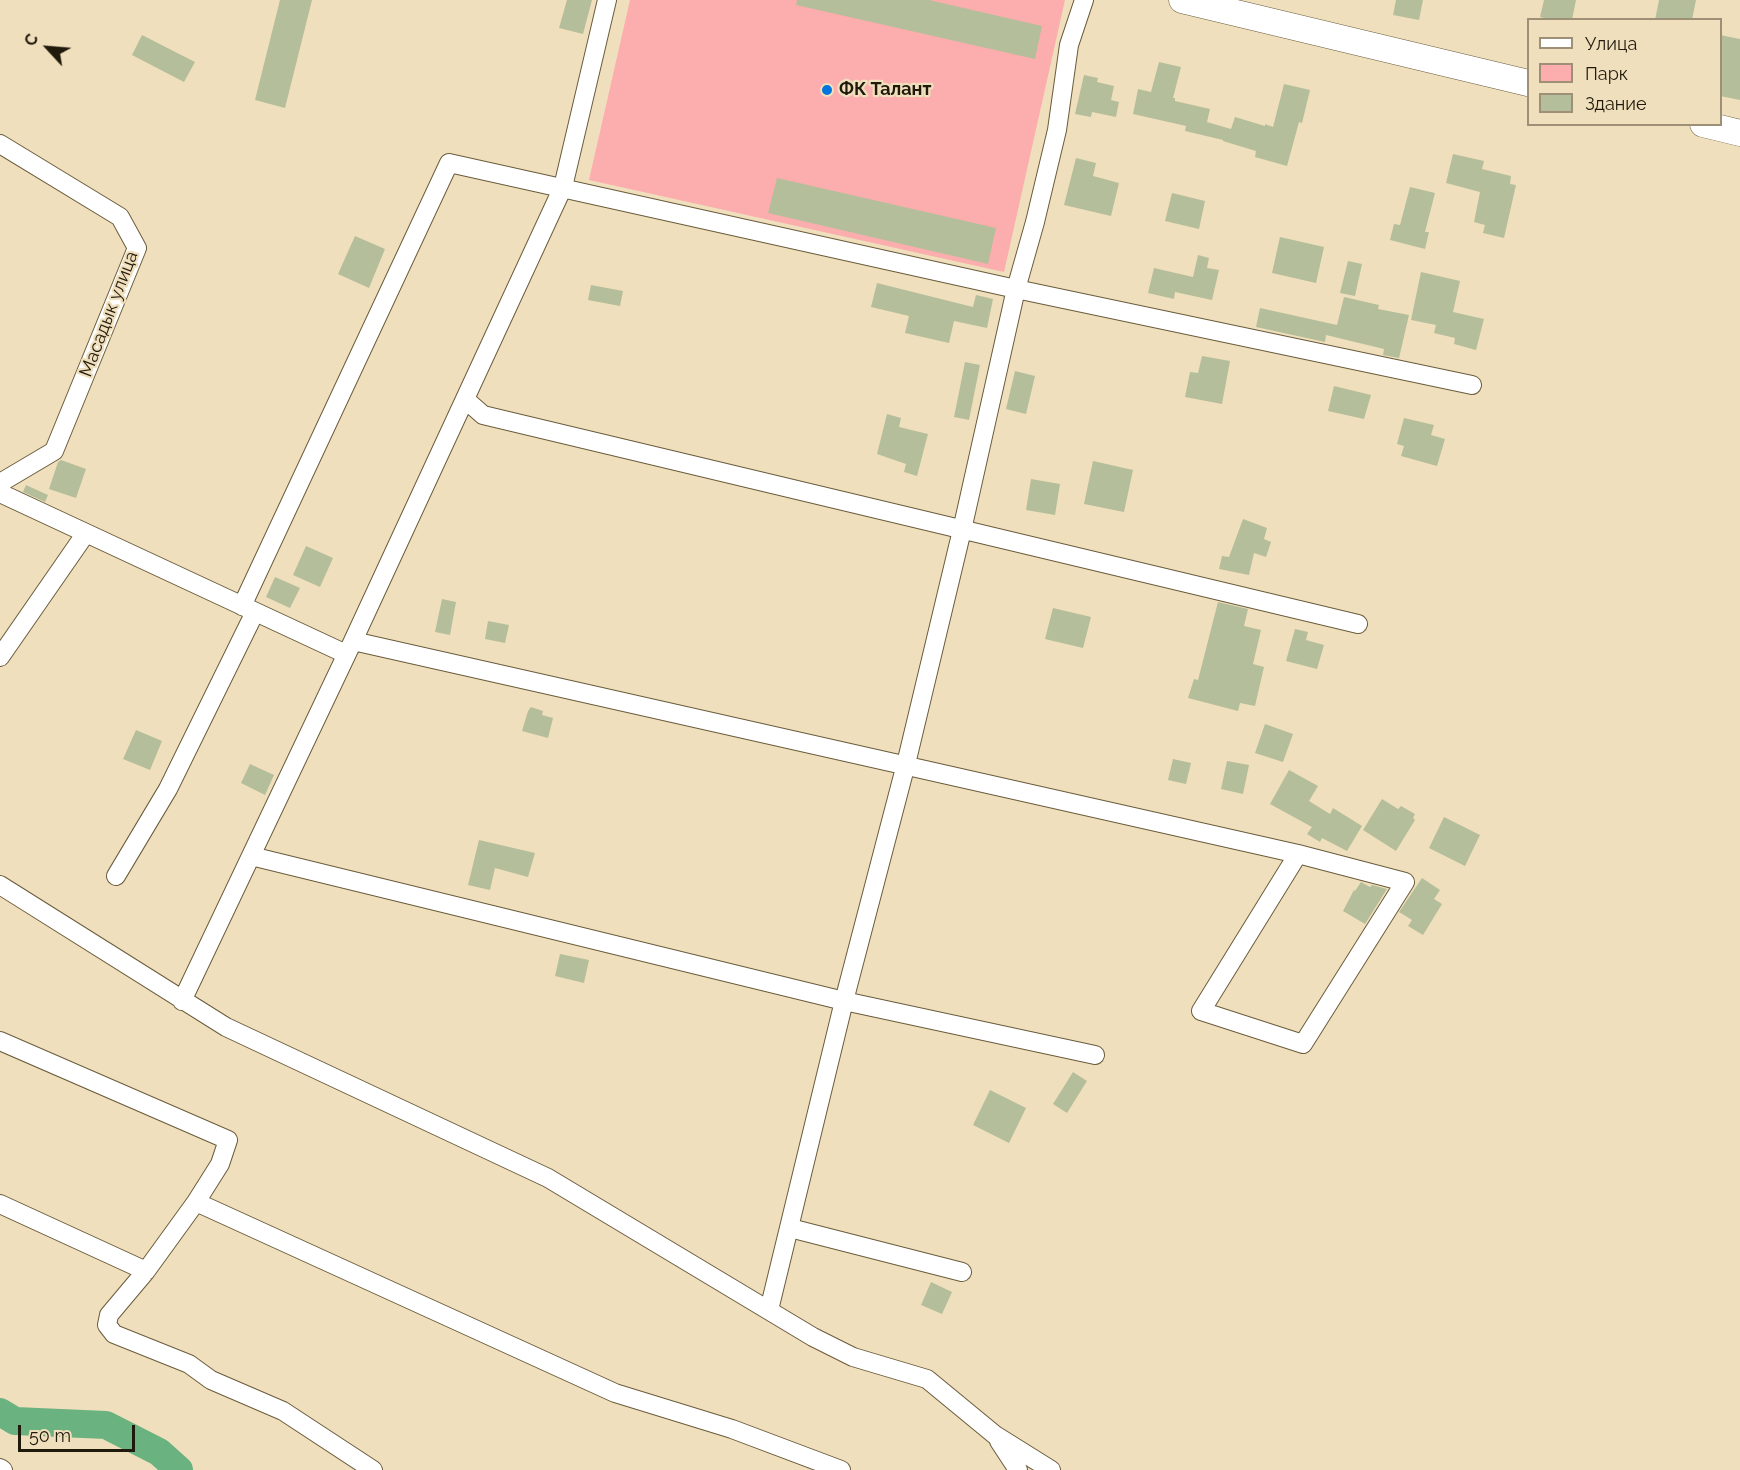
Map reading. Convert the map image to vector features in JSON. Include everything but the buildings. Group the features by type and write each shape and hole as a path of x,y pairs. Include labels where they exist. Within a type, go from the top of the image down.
{"main road":[{"path":"1182,0 1527,83"},
{"path":"1711,126 1740,133"}],"street":[{"path":"182,1001 466,400 563,187 607,0"},
{"path":"769,1310 844,1001 906,764 1016,289 1057,130 1070,45 1084,0"},
{"name":"Масадык улица","path":"0,144 120,217 137,248 54,451 0,483"},
{"path":"116,876 168,789 449,163 1016,289 1472,386"},
{"path":"466,400 483,414 1358,624"},
{"path":"0,493 248,609 350,647 906,764 1298,854 1405,882 1303,1044 1201,1011 1298,854"},
{"path":"0,657 86,533"},
{"path":"251,856 844,1001 1095,1055"},
{"path":"0,885 226,1027 548,1178 813,1337 853,1357 927,1378 995,1435 1051,1470"},
{"path":"0,1041 228,1140 220,1164 196,1202 146,1271 109,1315 107,1325 114,1334 189,1364 211,1380 283,1411 373,1470"},
{"path":"196,1202 615,1393 732,1429 841,1470"},
{"path":"0,1204 146,1271"},
{"path":"790,1228 962,1272"},
{"path":"995,1435 1018,1470"}],"green space":[{"name":"ФК Талант","path":"630,0 1065,0 1004,272 589,180"}],"waterway":[{"path":"0,1412 15,1421 106,1425 159,1452 179,1470"}],"place":[{"name":"ФК Талант","path":"827,90"}]}
